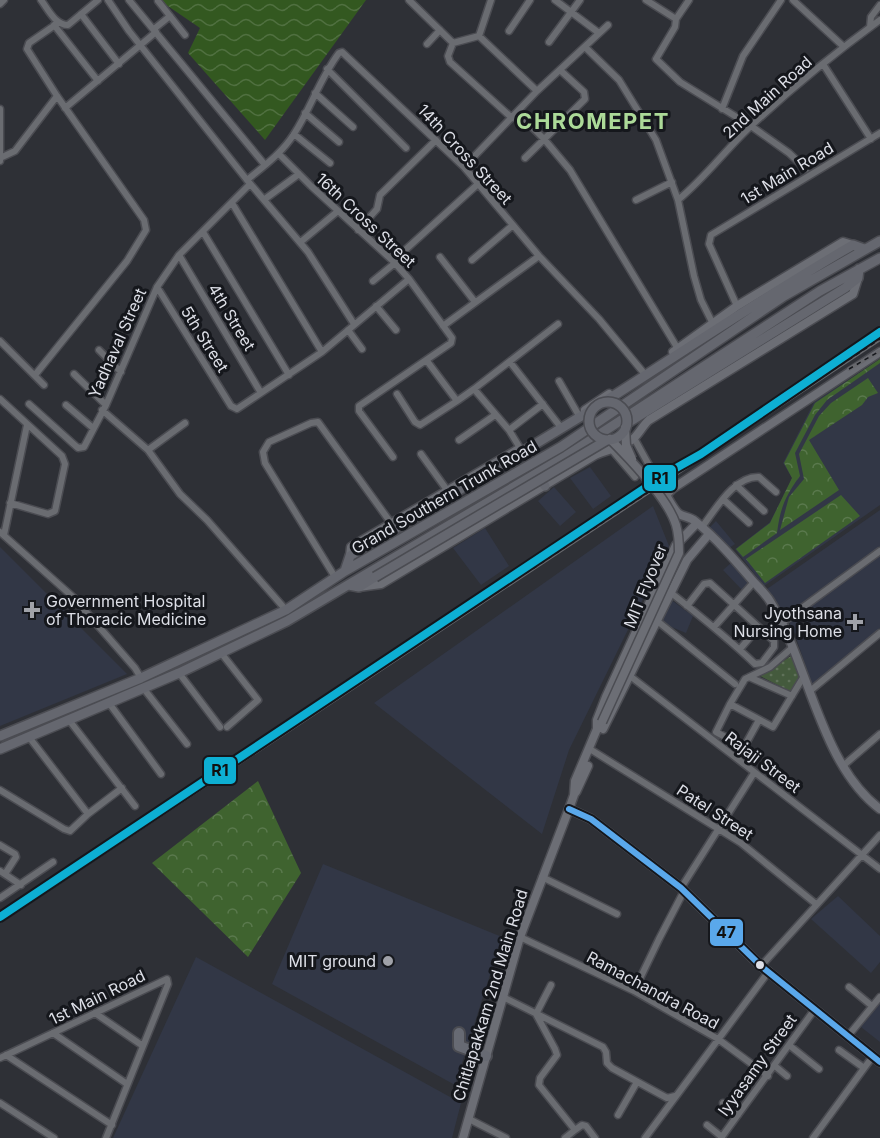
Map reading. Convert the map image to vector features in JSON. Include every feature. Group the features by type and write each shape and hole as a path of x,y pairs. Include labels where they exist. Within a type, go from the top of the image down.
{"highway":[{"path":"459,1033 459,1046 486,1056"}],"main road":[{"name":"Grand Southern Trunk Road","path":"0,736 141,678 286,610 345,571 561,447 784,296 880,242"},
{"path":"345,571 353,554 593,409 758,302 853,245 864,249"},
{"name":"Grand Southern Trunk Road","path":"0,749 222,654 354,586 537,473 820,291 859,274 880,258"},
{"path":"354,586 375,577 619,436 626,426 844,288 859,274"},
{"path":"604,402 621,407 626,418 626,426"},
{"path":"593,409 589,426 596,435 609,440"},
{"path":"537,473 545,486"}],"street":[{"path":"0,4 4,0"},
{"path":"41,0 98,81"},
{"path":"35,375 127,261 146,230 144,220 65,108 27,49 29,43 56,24 68,25 98,0"},
{"path":"108,0 140,45 308,252 354,324"},
{"path":"129,0 265,165"},
{"path":"409,0 453,43"},
{"path":"479,36 491,0"},
{"path":"509,31 530,0"},
{"path":"555,0 599,33"},
{"path":"549,42 580,0"},
{"path":"646,0 676,19"},
{"path":"689,0 676,19 675,27 656,59 680,82 751,126 789,153 806,169"},
{"path":"722,109 743,56 781,0"},
{"path":"793,0 844,47"},
{"path":"158,1 185,35"},
{"path":"870,27 871,17 880,5"},
{"path":"81,14 119,64"},
{"path":"65,108 119,64 170,16"},
{"name":"2nd Main Road","path":"678,200 697,185 751,126 823,64 880,20"},
{"path":"464,167 537,91 608,25"},
{"path":"427,44 440,30"},
{"path":"453,43 479,36"},
{"path":"479,36 537,91"},
{"path":"453,43 448,56 450,62 512,118"},
{"path":"585,47 619,80 656,140 678,200 694,276 701,300 712,324"},
{"name":"14th Cross Street","path":"327,69 339,53 345,53 436,140 464,167 539,256 599,319 643,372"},
{"path":"823,64 871,139"},
{"path":"279,154 294,134 327,69 406,148"},
{"path":"525,158 586,96 560,70"},
{"path":"315,93 354,127"},
{"path":"0,109 0,159 15,151 57,96"},
{"path":"305,113 339,142"},
{"path":"518,113 570,170 678,349"},
{"path":"294,134 330,163"},
{"name":"1st Main Road","path":"738,306 709,244 709,236 880,134"},
{"path":"358,230 377,209 380,195 436,140"},
{"name":"Yadhaval Street","path":"29,404 78,448 84,447 121,372 157,287 179,255 232,203 265,165 279,154"},
{"name":"16th Cross Street","path":"279,154 394,262 443,326"},
{"path":"265,199 299,174"},
{"path":"636,200 672,182"},
{"path":"373,281 478,184"},
{"path":"232,203 322,352"},
{"path":"303,240 338,211"},
{"path":"472,260 513,225"},
{"path":"203,232 289,375"},
{"path":"353,554 351,547 578,414 678,349 738,306 843,242 853,245"},
{"name":"4th Street","path":"179,255 261,393"},
{"path":"393,457 358,408 452,342 452,338 443,326 539,256"},
{"path":"440,257 475,302"},
{"path":"354,586 381,584 512,509 595,455 605,450 612,450 634,438 649,420 853,294 859,274"},
{"path":"261,393 322,352 409,279"},
{"name":"5th Street","path":"157,287 231,406 237,409 261,393"},
{"path":"376,306 396,330"},
{"path":"397,394 415,422 420,425 474,389 558,324"},
{"path":"348,330 362,349"},
{"path":"0,341 45,385"},
{"path":"99,350 121,372"},
{"path":"880,352 667,492 668,499 679,514 697,523 710,534 769,598 783,622 832,746 870,801 880,809"},
{"path":"427,360 457,401"},
{"path":"510,362 559,425"},
{"path":"74,374 104,408 148,450 180,494 207,520 286,610"},
{"path":"559,381 578,414"},
{"path":"474,389 509,430 520,448"},
{"path":"0,399 62,456 65,464 55,511 48,514 10,503"},
{"path":"509,430 543,404"},
{"path":"66,405 93,428"},
{"path":"459,440 495,415"},
{"path":"335,578 265,462 263,452 269,442 318,422 391,523"},
{"path":"148,450 185,423"},
{"path":"27,425 2,533 73,597 135,668 141,678"},
{"name":"MIT Flyover","path":"626,426 626,445 634,465"},
{"path":"634,438 650,466"},
{"name":"MIT Flyover","path":"600,726 678,553 679,538 671,513 634,465 609,440"},
{"path":"612,450 635,477"},
{"path":"421,454 447,490"},
{"path":"574,795 581,785 593,752 600,726 597,720 606,697 676,544 724,500 736,485 756,477 761,478 776,492"},
{"path":"736,485 764,511"},
{"path":"724,500 748,523"},
{"path":"574,795 575,781 600,726 607,724 670,592 694,550 710,534"},
{"path":"783,622 880,551"},
{"path":"670,592 755,664 762,663 775,644 707,582 687,606"},
{"path":"714,627 754,582"},
{"path":"656,620 735,684"},
{"path":"740,650 758,628"},
{"path":"810,691 880,633"},
{"path":"759,720 744,747 717,734 716,730 730,704 749,676 770,667 792,646"},
{"path":"180,673 223,727 258,700 222,654"},
{"name":"Rajaji Street","path":"630,676 880,869"},
{"path":"749,676 792,696"},
{"path":"730,704 773,727 804,676"},
{"path":"144,689 186,744"},
{"path":"109,703 161,774"},
{"path":"69,720 135,806"},
{"path":"844,765 880,734"},
{"path":"29,737 88,814"},
{"name":"Patel Street","path":"593,752 719,828 816,904"},
{"path":"634,991 683,890 754,773"},
{"path":"0,790 67,831 72,830 88,814 122,788"},
{"name":"Chitlapakkam 2nd Main Road","path":"463,1138 520,937 574,795"},
{"path":"569,808 591,819 683,890 765,969 877,1057 864,1068 813,1138"},
{"path":"645,1138 718,1040 765,969 816,904 880,835"},
{"path":"0,845 16,857 2,873 21,885"},
{"path":"0,898 53,862"},
{"path":"542,877 617,914"},
{"name":"Ramachandra Road","path":"520,937 634,991 718,1040 768,1076"},
{"name":"1st Main Road","path":"3,1056 167,979 168,984 143,1046"},
{"path":"536,1014 551,985"},
{"path":"849,987 872,1006"},
{"path":"502,997 603,1047 606,1049 606,1060 609,1066 667,1098 675,1096"},
{"path":"848,1036 880,997"},
{"name":"Iyyasamy Street","path":"721,1138 815,1009"},
{"path":"95,1013 143,1046 106,1138"},
{"path":"536,1014 555,1048 556,1055 540,1078 539,1085 575,1130"},
{"path":"53,1033 127,1084"},
{"path":"789,1045 819,1069"},
{"path":"839,1050 864,1068"},
{"path":"3,1056 112,1125"},
{"path":"774,1066 787,1076"},
{"path":"618,1114 637,1082"},
{"path":"0,1103 54,1138"},
{"path":"723,1103 738,1114"},
{"path":"469,1119 506,1138"},
{"path":"565,1138 582,1125 586,1126 595,1138"},
{"path":"706,1125 721,1138"}],"shaded area":[{"path":"880,359 880,505 764,586 735,549 770,522 792,478 783,463 814,402"},
{"path":"590,467 611,496 593,509 570,478"},
{"path":"554,487 576,512 560,526 538,501"},
{"path":"653,506 669,546 569,750 542,834 374,703"},
{"path":"880,510 880,628 812,684 796,638 809,628 797,610 784,618 767,589"},
{"path":"716,521 735,544 729,548 709,528"},
{"path":"485,528 509,566 481,585 453,548"},
{"name":"Government Hospital of Thoracic Medicine","path":"0,547 127,674 0,726"},
{"path":"731,563 753,585 744,592 723,570"},
{"path":"670,599 693,616 686,633 659,622"},
{"path":"798,617 805,627 795,634 789,622"},
{"path":"791,656 799,677 793,693 760,676"},
{"name":"MIT ground","path":"323,864 502,937 455,1085 272,984"},
{"path":"838,896 880,936 880,962 871,973 811,919"},
{"path":"196,957 461,1103 452,1138 113,1138"},
{"path":"880,1003 880,1042 861,1027"}],"green space":[{"path":"880,359 880,363 827,400 815,415 795,453 800,476 784,503 777,533 743,557 736,549 770,523 792,478 784,463 815,403"},
{"path":"868,378 878,393 868,397 862,405 809,440 839,490 780,530 789,497 804,479 799,454 819,416 831,403"},
{"path":"841,495 860,516 765,583 746,559"},
{"path":"258,781 301,873 248,957 152,863"}],"water":[{"path":"159,0 366,0 265,140 188,53 200,28"}],"railway":[{"path":"0,921 880,339"},
{"path":"849,369 880,351"}],"transit line":[{"name":"R1","path":"0,917 669,472 701,454 880,332"},
{"name":"47","path":"569,809 591,819 681,888 761,966 880,1062"}],"place":[{"name":"Government Hospital of Thoracic Medicine","path":"32,610"},
{"name":"Jyothsana Nursing Home","path":"855,622"},
{"name":"MIT ground","path":"388,961"}],"district":[{"name":"CHROMEPET","path":"593,121"}]}
